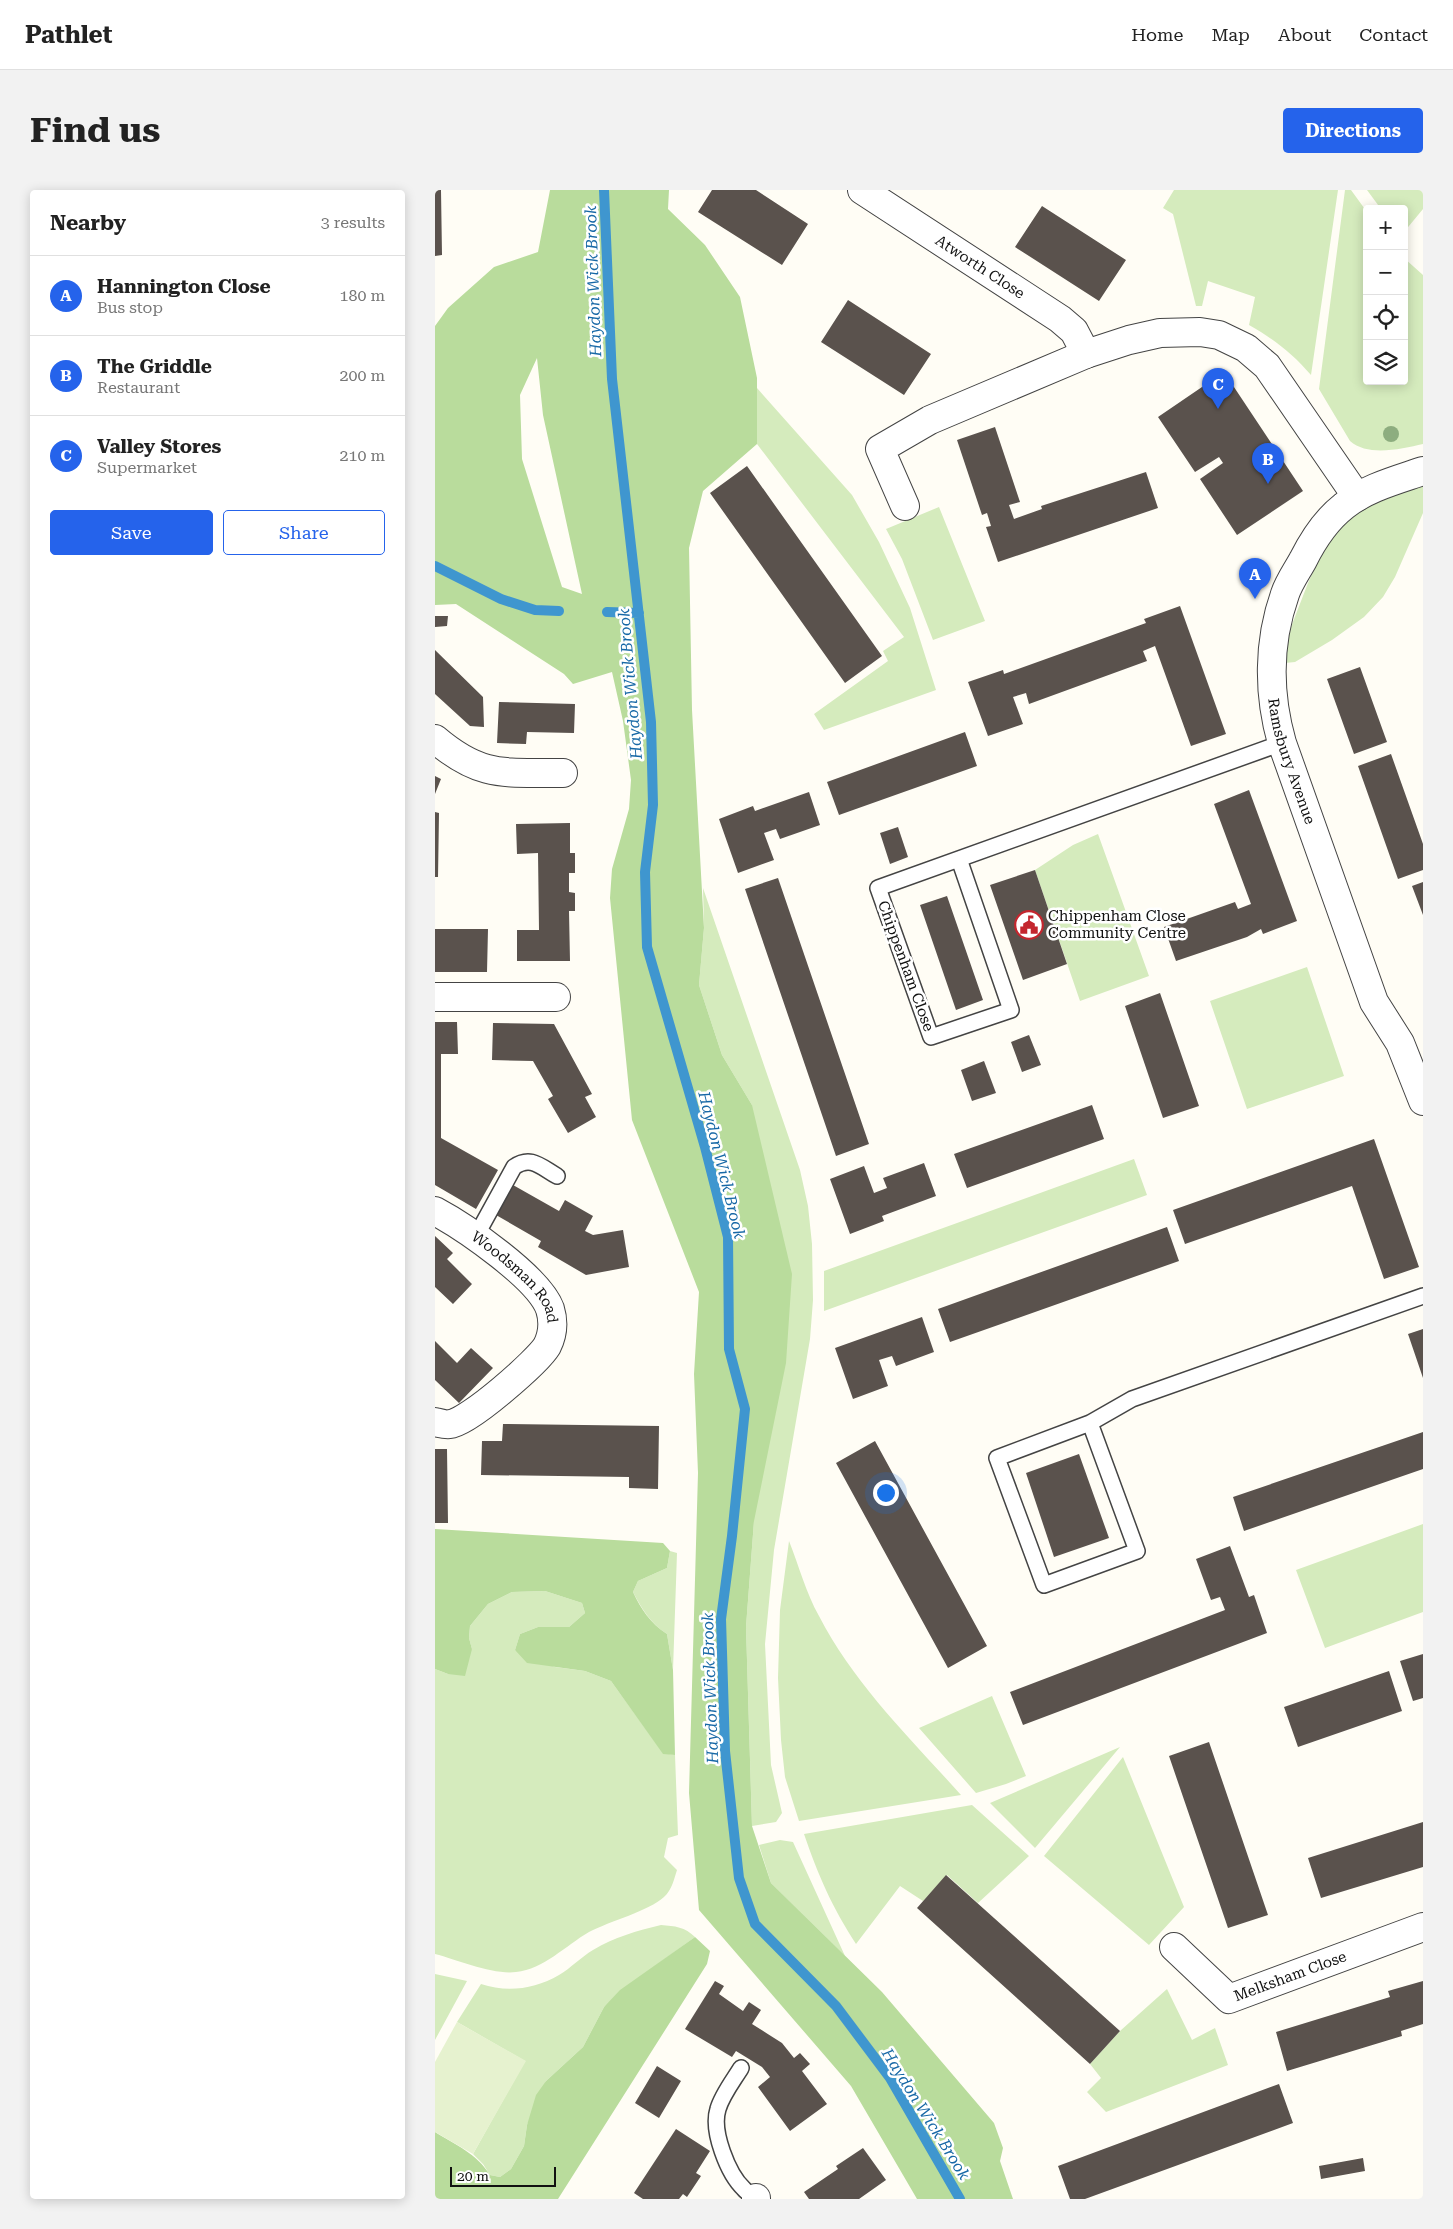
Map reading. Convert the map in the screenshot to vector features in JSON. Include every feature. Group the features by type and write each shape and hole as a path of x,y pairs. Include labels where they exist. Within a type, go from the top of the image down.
{"street":[{"name":"Atworth Close","path":"862,190 1060,319 1073,331 1086,354"},
{"path":"905,506 880,449 930,420 1086,354 1129,340 1179,331 1219,335 1246,348 1267,366 1357,498"},
{"name":"Ramsbury Avenue","path":"1423,471 1386,484 1357,498 1344,506 1325,524 1309,548 1286,592 1275,626 1271,688 1275,719 1282,743 1374,1002 1400,1043 1423,1101"},
{"path":"435,738 457,757 483,769 494,772 563,773"},
{"path":"435,997 555,997"},
{"name":"Woodsman Road","path":"435,1211 528,1277 543,1295 554,1324 546,1347 489,1401 470,1416 461,1420 450,1424 435,1422"},
{"name":"Melksham Close","path":"1174,1947 1229,1999 1423,1927"}],"lane":[{"name":"Chippenham Close","path":"959,859 1011,1010 931,1037 878,888 1282,743"},
{"path":"475,1238 514,1167 522,1162 529,1161 557,1176"},
{"path":"1090,1423 1137,1551 1044,1585 997,1458 1090,1423 1132,1399 1423,1296"},
{"path":"741,2068 720,2103 717,2112 718,2133 727,2162 735,2177 743,2189 756,2199"}],"green space":[{"path":"550,190 669,190 668,209 705,245 740,297 757,378 757,444 703,491 689,548 692,710 704,928 699,985 722,1055 752,1105 792,1274 786,1363 754,1521 746,1627 752,1826 771,1883 882,1992 994,2123 1003,2148 1000,2161 1013,2199 917,2199 851,2086 699,1910 689,1793 698,1473 694,1374 699,1292 632,1120 610,898 612,869 629,809 631,780 623,721 612,672 573,684 564,674 456,604 435,605 435,326 448,308 494,267 538,252","holes":["537,358 543,415 582,594 562,587 522,459 520,395"]},
{"path":"1174,190 1338,190 1311,375 1283,347 1249,325 1255,297 1208,281 1202,306 1196,306 1173,214 1163,208"},
{"path":"1345,190 1351,190 1363,206 1363,385 1408,385 1408,262 1423,275 1423,444 1385,450 1366,449 1357,446 1350,441 1319,389"},
{"path":"1367,190 1423,190 1423,209 1408,227 1408,205 1378,205"},
{"path":"757,388 852,495 879,542 910,608 936,690 824,730 814,714 888,661 883,651 904,637 757,444"},
{"path":"1423,483 1423,513 1395,577 1383,597 1364,617 1332,640 1295,662 1285,663 1286,640 1308,583 1323,549 1340,526 1366,504"},
{"path":"939,507 985,621 933,640 902,559 886,529"},
{"path":"1098,834 1149,976 1080,1001 1035,870 1073,845"},
{"path":"703,888 800,1170 808,1206 812,1244 813,1300 810,1339 774,1550 765,1644 771,1765 782,1813 776,1822 752,1826 746,1627 754,1521 752,1105 722,1055 699,985 704,928"},
{"path":"1307,967 1344,1076 1247,1109 1210,1001"},
{"path":"1134,1159 1147,1195 824,1311 824,1271"},
{"path":"1423,1524 1423,1612 1325,1648 1296,1570"},
{"path":"435,1529 663,1543 670,1551 667,1568 638,1581 633,1592 647,1615 667,1634 673,1670 675,1755 663,1754 611,1681 585,1671 527,1663 515,1650 520,1634 538,1627 569,1627 585,1613 582,1603 545,1591 512,1592 488,1604 470,1626 469,1638 472,1649 465,1676 448,1674 435,1669"},
{"path":"789,1541 814,1607 849,1665 884,1710 961,1795 799,1821 785,1777 778,1678 780,1610"},
{"path":"670,1551 677,1553 673,1670 667,1634 647,1615 633,1592 638,1581 667,1568"},
{"path":"545,1591 582,1603 585,1613 569,1627 538,1627 520,1634 515,1650 555,1667 585,1671 611,1681 663,1753 675,1755 678,1835 668,1838 664,1857 677,1870 667,1894 649,1907 589,1932 536,1966 516,1972 497,1971 435,1954 435,1669 448,1674 472,1649 469,1638 470,1626 488,1604 512,1592"},
{"path":"992,1696 1026,1776 976,1793 919,1728"},
{"path":"1120,1747 1035,1848 990,1803"},
{"path":"1123,1757 1184,1907 1149,1945 1044,1856"},
{"path":"972,1805 1029,1856 978,1903 947,1875 923,1901 900,1886 856,1944 826,1890 804,1834"},
{"path":"780,1840 793,1842 845,1956 771,1883 759,1845"},
{"path":"661,1925 679,1928 695,1937 637,1979 604,2007 583,2047 546,2081 527,2125 524,2146 511,2169 500,2177 490,2175 473,2154 525,2061 457,2022 481,1984 511,1989 540,1984 559,1975 609,1941"},
{"path":"695,1937 710,1951 707,1964 558,2199 435,2199 435,2132 479,2161 490,2175 500,2177 511,2169 524,2146 527,2125 536,2095 546,2081 583,2047 604,2007 620,1990"},
{"path":"435,1974 467,1981 435,2040"},
{"path":"1167,1989 1192,2040 1215,2028 1228,2065 1106,2112 1087,2092 1101,2078 1090,2064 1120,2031"},
{"path":"457,2022 526,2061 473,2154 435,2132 435,2062"}],"building":[{"path":"435,190 441,190 442,255 435,256"},
{"path":"712,190 756,190 808,224 782,265 698,212"},
{"path":"1042,206 1126,260 1099,301 1015,247"},
{"path":"848,300 931,354 904,395 821,342"},
{"path":"1224,372 1303,491 1237,535 1200,479 1223,463 1219,457 1195,472 1158,417"},
{"path":"995,427 1020,502 1009,505 1014,519 1042,509 1041,506 1146,472 1158,508 998,562 986,527 991,526 987,513 982,515 957,440"},
{"path":"747,466 882,656 845,683 710,493"},
{"path":"1180,606 1226,734 1191,746 1155,646 1143,651 1147,661 1029,704 1026,693 1013,697 1023,724 988,736 968,682 1003,670 1004,674 1146,623 1144,619"},
{"path":"435,616 448,616 447,626 435,627"},
{"path":"435,650 483,697 484,727 470,726 435,694"},
{"path":"1360,667 1387,742 1354,754 1327,679"},
{"path":"499,702 575,704 574,733 527,732 526,744 497,743"},
{"path":"965,732 977,766 839,815 827,782"},
{"path":"1391,754 1423,844 1423,870 1398,879 1358,766"},
{"path":"435,776 441,779 435,794"},
{"path":"1249,790 1297,921 1263,934 1261,929 1247,937 1176,961 1164,927 1235,902 1238,909 1251,904 1214,804"},
{"path":"809,792 820,825 780,839 776,829 764,833 774,860 738,873 719,819 753,806 755,811"},
{"path":"435,812 439,813 438,877 435,877"},
{"path":"570,823 570,853 575,853 575,873 569,873 569,892 575,893 575,911 569,911 570,961 517,961 517,930 539,930 538,853 517,854 516,824"},
{"path":"898,827 908,857 890,864 880,833"},
{"name":"Chippenham Close Community Centre","path":"1035,870 1067,964 1023,980 990,885"},
{"path":"778,878 869,1144 836,1156 745,889"},
{"path":"1423,882 1423,915 1412,886"},
{"path":"947,896 983,1000 956,1010 920,905"},
{"path":"435,929 488,929 487,972 435,972"},
{"path":"1160,993 1199,1106 1163,1118 1125,1006"},
{"path":"435,1022 457,1022 458,1054 441,1054 441,1138 498,1170 476,1209 435,1185"},
{"path":"493,1023 554,1024 592,1094 585,1097 596,1117 568,1133 548,1099 553,1096 533,1061 492,1060"},
{"path":"1029,1035 1041,1065 1022,1072 1011,1042"},
{"path":"984,1061 996,1093 972,1101 961,1070"},
{"path":"1092,1105 1104,1139 967,1188 954,1154"},
{"path":"1374,1139 1419,1267 1384,1279 1352,1186 1185,1244 1173,1210"},
{"path":"924,1163 936,1196 882,1216 884,1221 850,1234 830,1179 864,1166 874,1193 887,1188 883,1178"},
{"path":"513,1185 559,1211 565,1200 593,1216 585,1231 593,1235 623,1230 629,1267 586,1275 538,1247 541,1241 496,1215"},
{"path":"1167,1227 1179,1261 950,1342 938,1309"},
{"path":"435,1236 453,1253 447,1259 472,1284 453,1304 435,1287"},
{"path":"922,1317 934,1352 896,1366 892,1356 879,1360 888,1386 853,1399 835,1348"},
{"path":"1423,1329 1423,1378 1408,1334"},
{"path":"435,1341 457,1363 471,1348 493,1368 459,1403 435,1380"},
{"path":"503,1424 659,1426 658,1489 629,1488 629,1477 481,1475 482,1441 502,1441"},
{"path":"1423,1432 1423,1469 1244,1531 1233,1497"},
{"path":"875,1441 987,1646 948,1668 836,1463"},
{"path":"435,1449 447,1449 448,1523 435,1523"},
{"path":"1079,1454 1109,1538 1054,1557 1026,1473"},
{"path":"1230,1546 1249,1597 1254,1595 1267,1633 1023,1725 1010,1692 1225,1610 1220,1597 1211,1600 1196,1559"},
{"path":"1423,1654 1423,1698 1413,1701 1400,1661"},
{"path":"1389,1671 1402,1711 1298,1747 1284,1707"},
{"path":"1209,1742 1268,1915 1228,1928 1169,1756"},
{"path":"1423,1822 1423,1867 1321,1898 1308,1858"},
{"path":"946,1875 1120,2031 1090,2064 917,1908"},
{"path":"715,1981 724,1986 719,1994 743,2011 749,2002 761,2010 752,2024 782,2043 794,2058 800,2053 810,2064 802,2071 827,2104 790,2131 758,2087 770,2077 762,2067 736,2051 732,2057 685,2029"},
{"path":"1423,1981 1423,2024 1401,2031 1402,2036 1287,2071 1276,2032 1390,1997 1388,1991"},
{"path":"657,2066 681,2081 659,2118 635,2103"},
{"path":"1279,2084 1293,2123 1085,2199 1070,2199 1058,2166"},
{"path":"676,2129 710,2151 696,2173 701,2176 687,2197 683,2194 679,2199 643,2199 634,2193"},
{"path":"863,2148 886,2180 859,2199 809,2199 804,2192 838,2169 836,2166"},
{"path":"1363,2158 1365,2171 1321,2179 1319,2166"}],"waterway":[{"name":"Haydon Wick Brook","path":"604,190 612,379 651,722 653,805 645,872 647,947 705,1147 728,1237 729,1349 745,1409 732,1536 721,1619 725,1751 739,1878 755,1924 836,2006 890,2078 960,2199"},
{"path":"435,566 501,599 535,610 559,611"},
{"path":"607,612 639,613"}],"place":[{"name":"Valley Stores","path":"1218,409"},
{"name":"The Griddle","path":"1268,484"},
{"name":"Hannington Close","path":"1255,599"},
{"name":"Chippenham Close Community Centre","path":"1029,925"}]}
